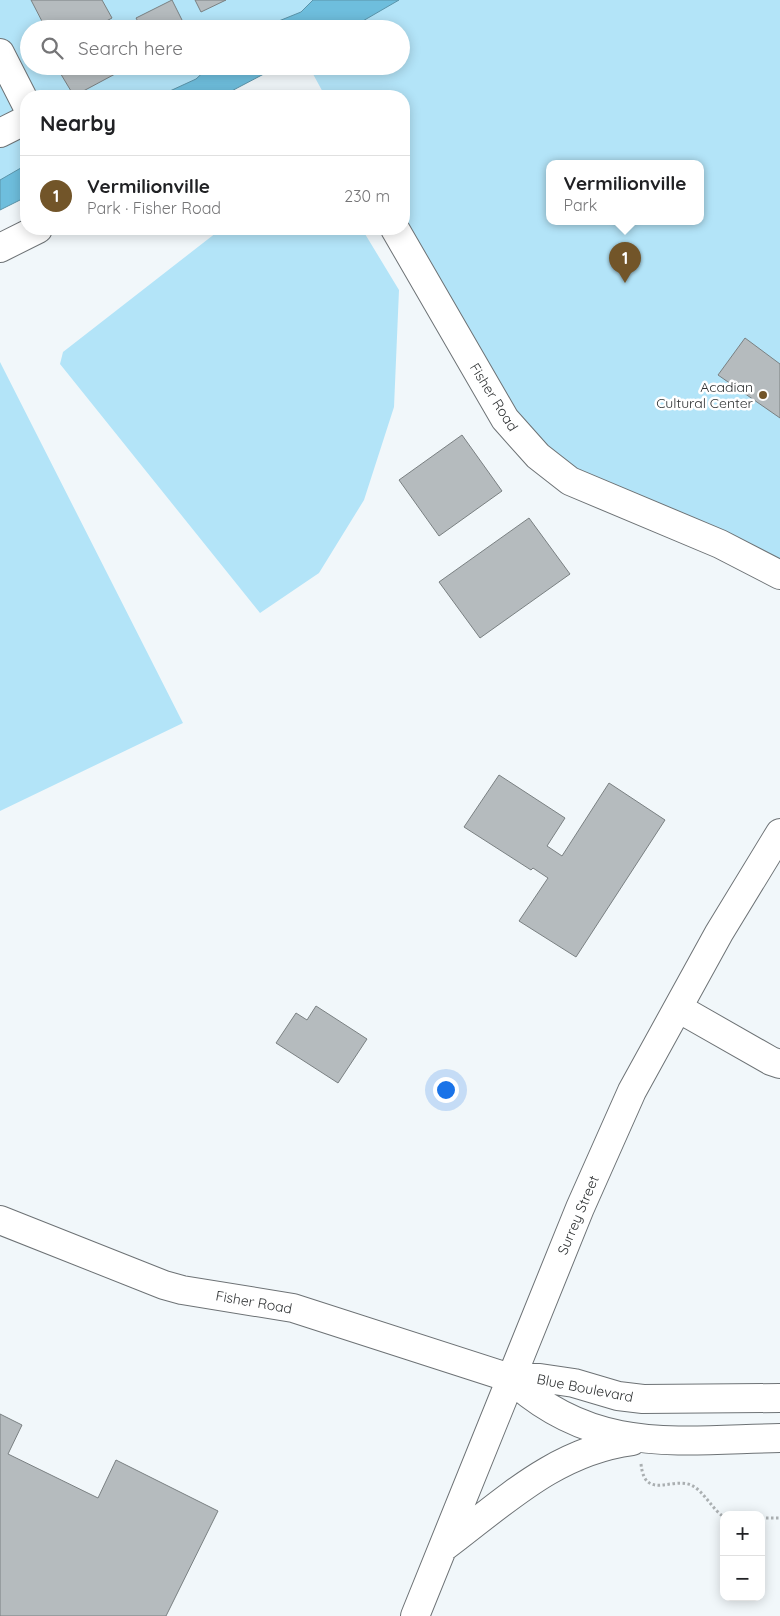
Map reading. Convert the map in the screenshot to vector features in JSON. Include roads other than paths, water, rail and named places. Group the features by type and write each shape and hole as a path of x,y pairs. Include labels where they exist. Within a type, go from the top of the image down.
{"street":[{"path":"0,53 20,92"},
{"path":"0,133 20,123"},
{"path":"0,248 26,235"},
{"name":"Fisher Road","path":"398,235 505,419 538,456 570,481 720,544 780,575"},
{"name":"Surrey Street","path":"415,1616 580,1208 632,1091 780,833"},
{"path":"678,1008 780,1064"},
{"name":"Fisher Road","path":"0,1220 182,1290 293,1308 510,1378"},
{"name":"Blue Boulevard","path":"510,1378 540,1378 567,1382 618,1396 643,1399 780,1398"},
{"name":"Blue Boulevard","path":"510,1378 532,1398 558,1414 584,1426 620,1436 642,1448"},
{"name":"Blue Boulevard","path":"442,1548 511,1494 554,1466 588,1450 780,1438"}],"place":[{"name":"Vermilionville","path":"625,283"},
{"name":"Acadian Cultural Center","path":"763,395"}]}
